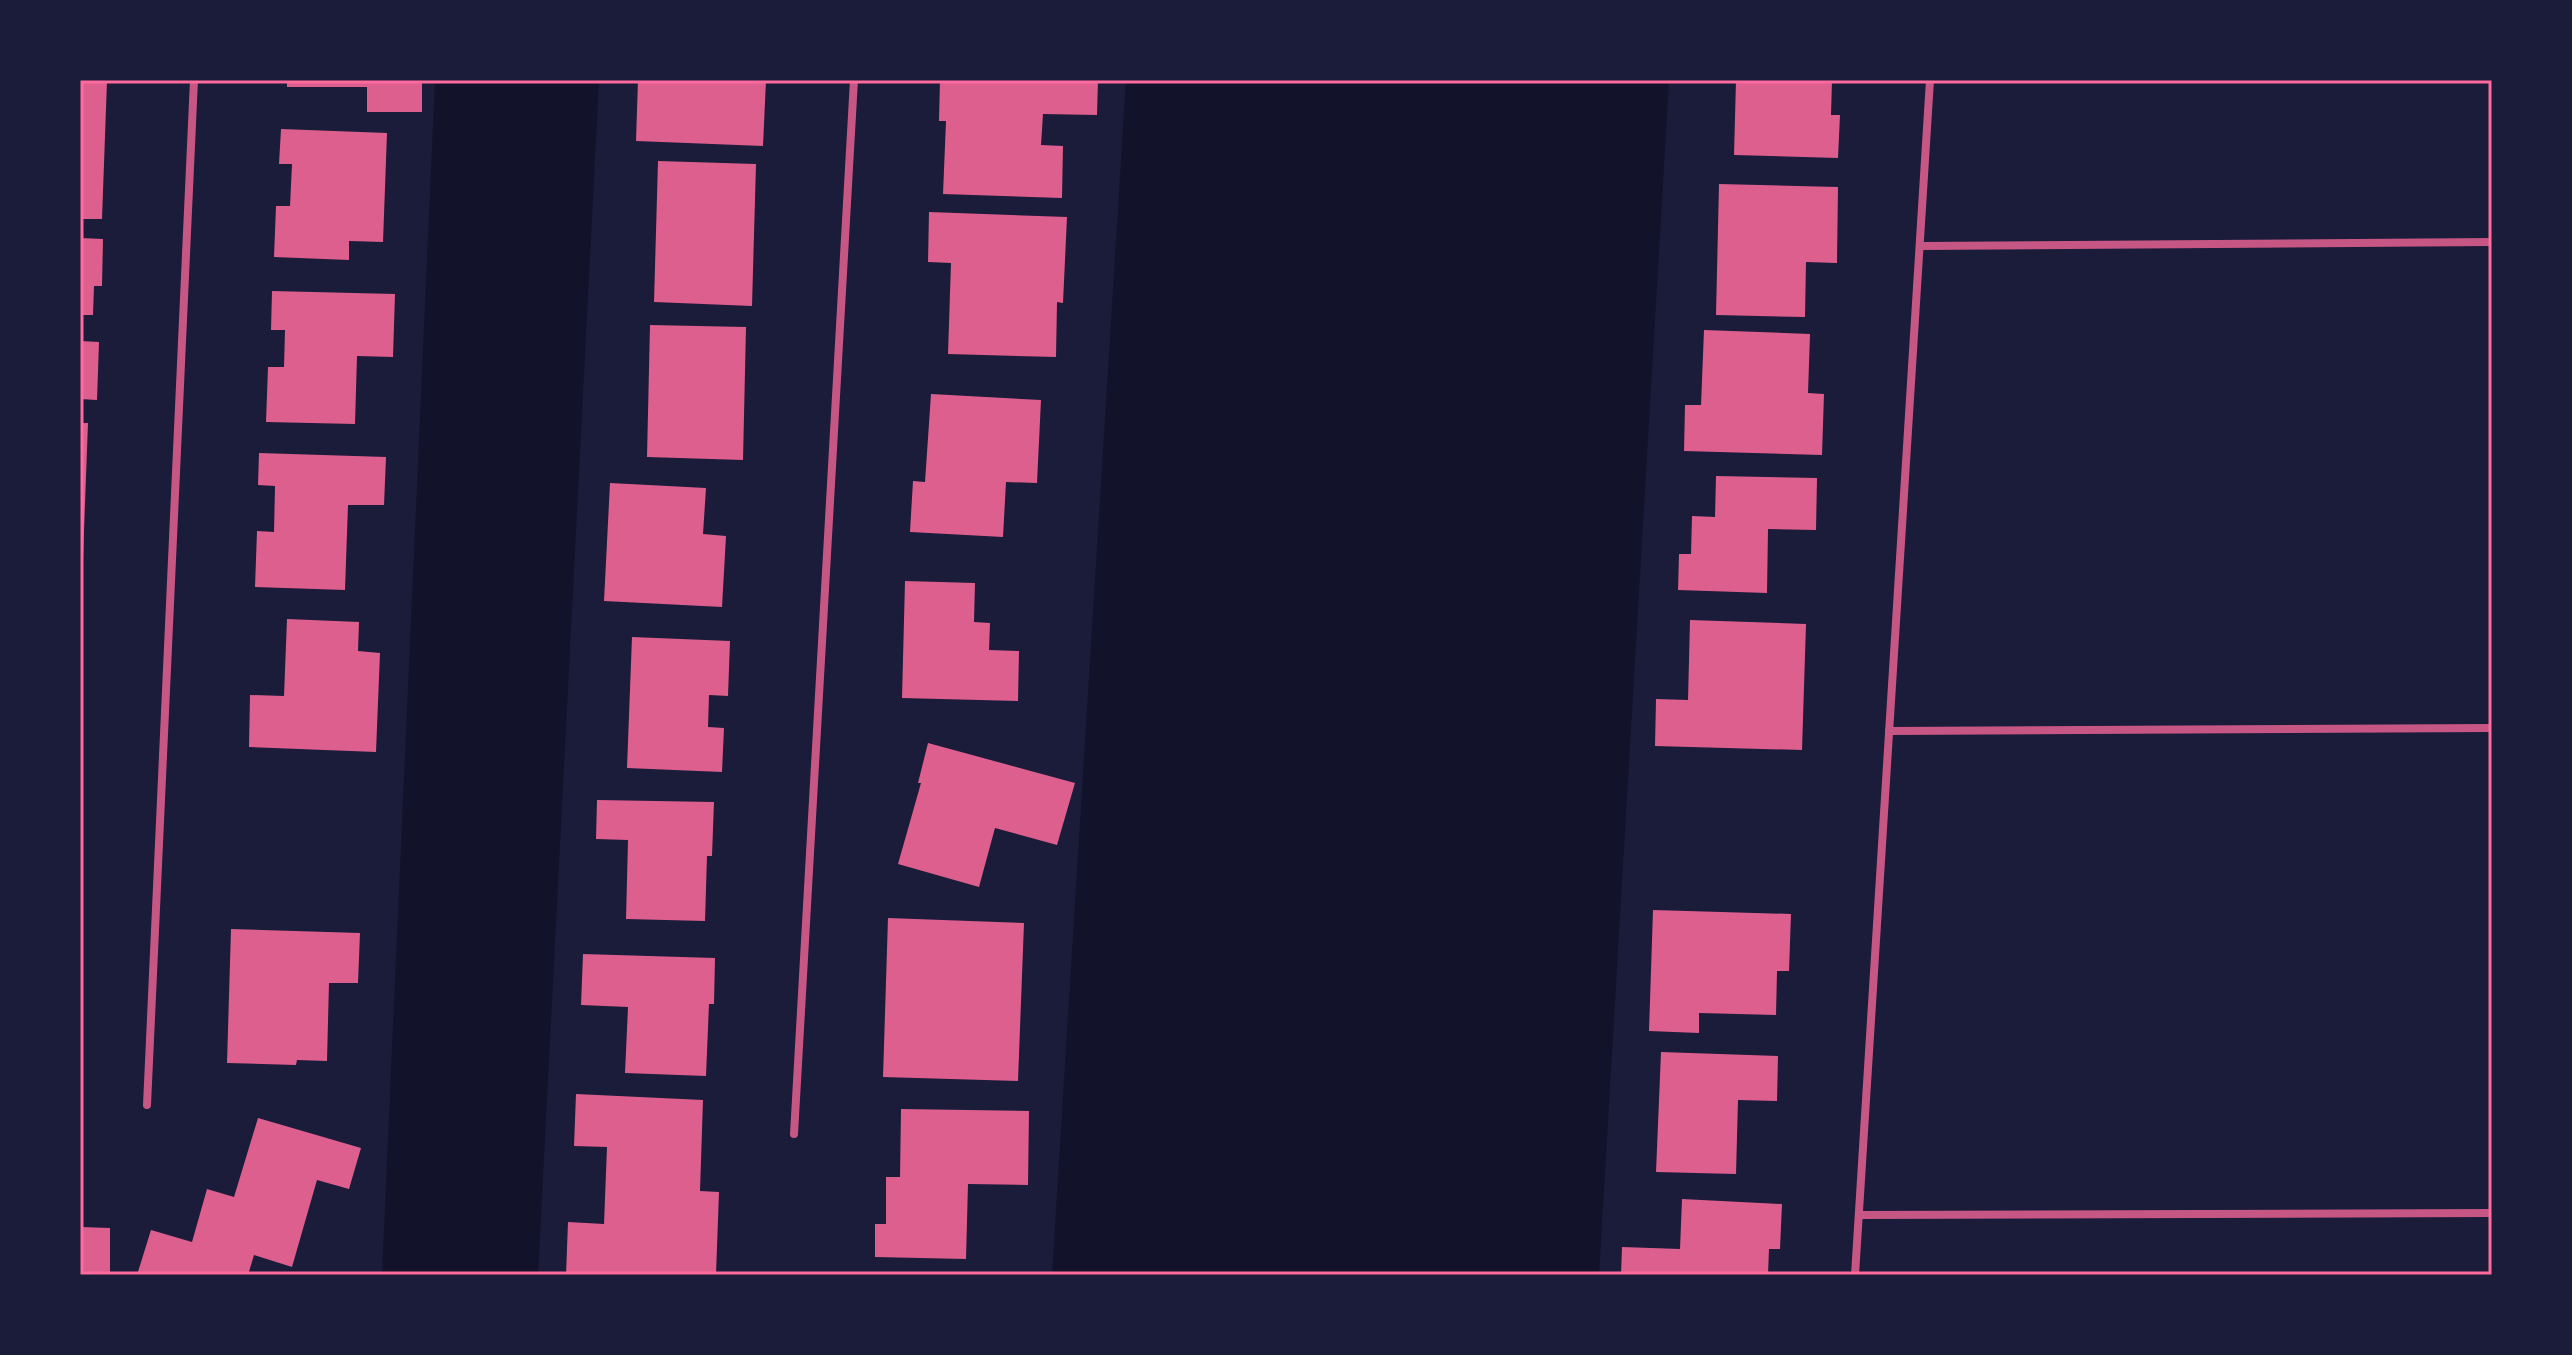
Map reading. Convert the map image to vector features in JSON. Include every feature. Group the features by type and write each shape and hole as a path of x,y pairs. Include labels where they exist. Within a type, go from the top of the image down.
{"street":[{"path":"147,1105 194,80"},
{"path":"794,1134 854,80"},
{"path":"1855,1275 1930,80"},
{"path":"1920,246 2492,242"},
{"path":"1889,731 2492,728"},
{"path":"1859,1215 2492,1213"}],"shaded area":[{"path":"435,80 599,80 538,1275 382,1275"},
{"path":"1126,80 1669,80 1599,1275 1052,1275"}],"building":[{"path":"80,80 107,81 102,219 80,219"},
{"path":"287,80 422,80 422,112 367,112 367,87 287,87"},
{"path":"638,80 766,80 763,146 636,141"},
{"path":"940,80 1098,80 1097,115 1043,114 1041,145 1063,146 1062,198 943,194 946,121 939,121"},
{"path":"1736,80 1832,80 1831,115 1840,115 1838,158 1734,155"},
{"path":"281,129 387,133 383,242 349,241 349,260 274,257 276,206 290,206 292,164 279,164"},
{"path":"658,161 756,164 752,306 654,302"},
{"path":"1719,184 1838,187 1837,263 1806,262 1805,317 1716,315"},
{"path":"929,212 1067,217 1063,303 1057,302 1056,357 948,354 951,263 928,262"},
{"path":"80,238 103,239 102,286 94,286 93,315 80,315"},
{"path":"272,291 395,294 393,357 357,356 355,424 266,422 268,367 284,367 285,330 271,330"},
{"path":"650,325 746,327 743,460 647,457"},
{"path":"1704,330 1810,334 1808,393 1824,394 1822,455 1684,451 1685,405 1701,405"},
{"path":"80,341 99,342 97,400 80,399"},
{"path":"931,394 1041,400 1037,483 1006,482 1003,537 910,532 913,481 925,482"},
{"path":"80,423 88,423 83,558 80,558"},
{"path":"259,453 386,457 384,505 348,505 345,590 255,587 257,531 274,532 275,486 258,485"},
{"path":"1716,476 1817,478 1816,530 1768,529 1767,593 1678,590 1679,554 1691,554 1692,516 1715,517"},
{"path":"610,483 706,488 703,534 726,536 722,607 604,601"},
{"path":"905,581 975,583 974,622 990,623 989,650 1019,651 1018,701 902,698"},
{"path":"287,619 359,622 358,651 380,653 376,752 249,747 250,695 284,696"},
{"path":"1690,620 1806,624 1802,750 1655,746 1656,699 1688,700"},
{"path":"632,637 730,641 728,696 709,695 708,727 724,728 722,772 627,768"},
{"path":"928,743 1075,783 1057,845 995,828 979,887 898,864 921,783 918,783"},
{"path":"597,800 714,802 712,856 707,856 705,921 626,919 628,840 596,839"},
{"path":"1653,910 1791,914 1789,971 1777,971 1776,1015 1699,1013 1699,1033 1649,1031"},
{"path":"888,918 1024,923 1018,1081 883,1077"},
{"path":"231,929 360,933 358,983 329,983 327,1061 297,1060 296,1065 227,1063"},
{"path":"583,954 715,958 714,1004 709,1004 706,1076 625,1073 628,1007 581,1005"},
{"path":"1661,1052 1778,1056 1777,1101 1738,1100 1736,1174 1656,1172"},
{"path":"576,1094 703,1100 700,1191 719,1192 716,1275 566,1275 568,1222 604,1224 607,1147 574,1146"},
{"path":"901,1109 1029,1111 1028,1185 968,1184 966,1259 875,1257 875,1224 886,1224 886,1177 900,1177"},
{"path":"258,1118 361,1148 349,1189 317,1180 292,1267 254,1255 248,1275 137,1275 151,1230 192,1242 207,1189 234,1197"},
{"path":"1682,1199 1782,1204 1780,1249 1769,1249 1768,1275 1621,1275 1622,1247 1680,1249"},
{"path":"80,1227 110,1228 110,1275 80,1275"}]}
